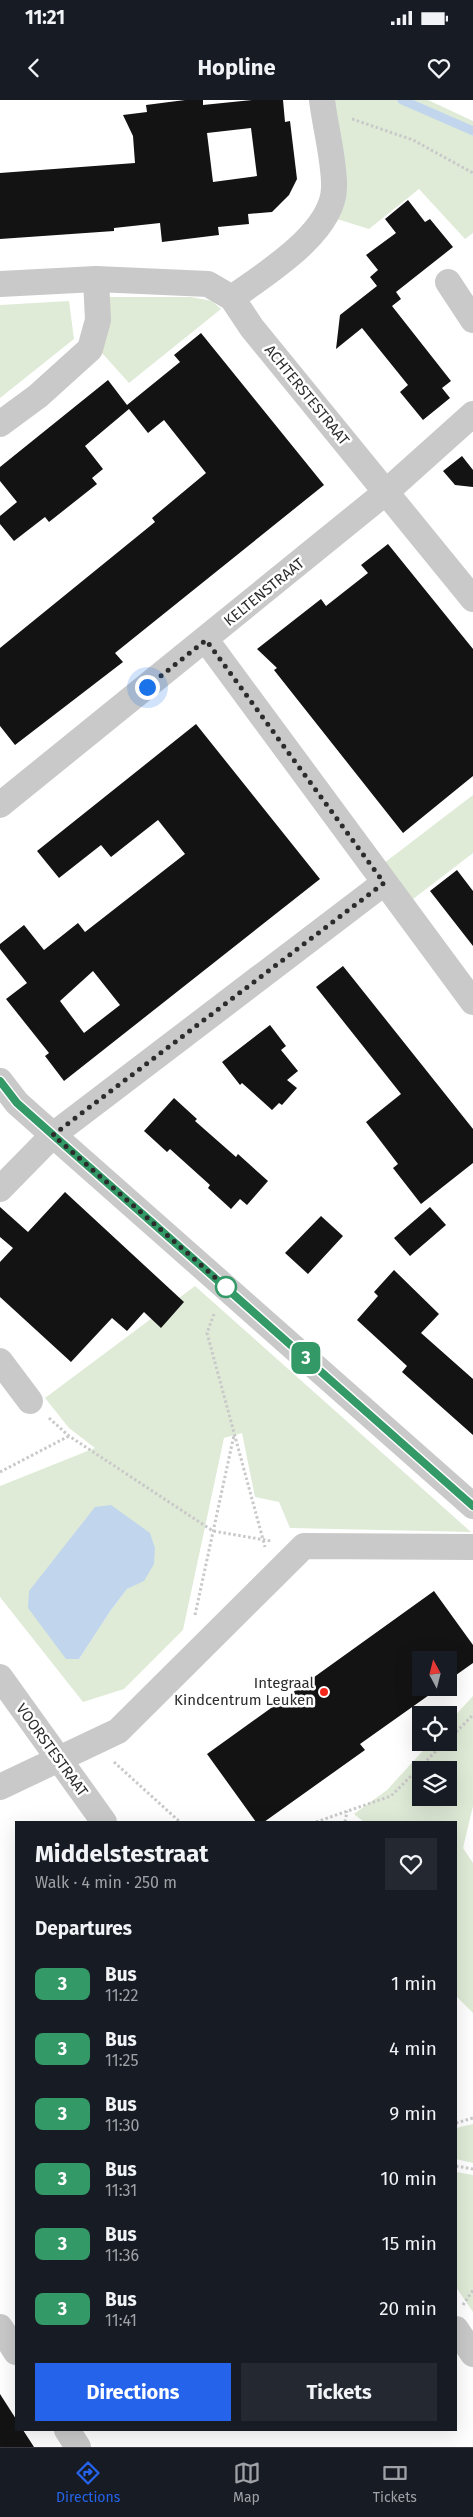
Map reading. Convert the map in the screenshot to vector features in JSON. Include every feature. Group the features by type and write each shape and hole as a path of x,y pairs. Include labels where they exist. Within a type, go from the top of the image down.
{"street":[{"path":"232,298 293,254 324,220 334,189 323,104"},
{"path":"0,424 38,396 90,348 98,320 96,279"},
{"name":"ACHTERSTESTRAAT","path":"0,284 96,279 190,281 208,284 232,298 252,328 473,598"},
{"path":"448,282 473,320"},
{"name":"KELTENSTRAAT","path":"0,805 206,640 386,492 473,414"},
{"path":"206,640 473,1002"},
{"path":"0,1189 53,1135 384,883"},
{"path":"0,1081 17,1103 473,1506"},
{"path":"0,1361 30,1400"},
{"path":"0,1787 118,1731 304,1546 473,1547"},
{"name":"VOORSTESTRAAT","path":"0,1677 103,1821"},
{"path":"0,2327 15,2350"},
{"path":"457,2331 473,2354"},
{"path":"68,2431 78,2447"}],"path":[{"path":"323,104 413,140 473,173"},
{"path":"225,1287 207,1333 274,1576"},
{"path":"30,1400 69,1436 213,1532 304,1546"},
{"path":"194,1618 234,1435"},
{"path":"0,1472 69,1436"},
{"path":"457,1731 473,1715"},
{"path":"92,1742 179,1821"},
{"path":"319,1821 391,1796 436,1751"},
{"path":"345,1821 347,1811"},
{"path":"457,2123 473,2118"},
{"path":"457,2166 473,2169"}],"green space":[{"path":"334,100 428,100 473,121 473,233 465,239 419,189 369,229 337,219"},
{"path":"105,297 191,297 212,301 221,309 129,383 102,353"},
{"path":"69,301 74,339 0,398 0,305"},
{"path":"473,795 473,853 404,906 375,870"},
{"path":"195,1286 471,1532 290,1528 279,1502 255,1497 242,1433 224,1438 183,1630 124,1689 83,1702 0,1597 0,1486 95,1448 69,1428 45,1398","holes":["144,1580 127,1589 79,1659 29,1592"]},
{"path":"473,1696 473,1806 463,1848 473,1863 473,2013 457,1997 457,1821 363,1821 354,1814 387,1790 412,1763 412,1806 457,1806 457,1761 414,1761 423,1751 457,1751 457,1713"},
{"path":"473,2124 473,2163 457,2159 457,2128"},
{"path":"457,2172 473,2175 473,2312 457,2288"}],"water":[{"path":"111,1505 150,1533 155,1548 154,1564 144,1581 127,1589 79,1659 66,1659 28,1608 29,1591 95,1507"}],"building":[{"path":"185,100 203,100 203,105 252,100 283,100 285,122 290,121 297,179 289,195 272,212 248,214 249,224 218,227 219,235 162,242 160,223 114,228 114,231 0,239 0,173 135,163 133,136 123,115 147,112 146,105","holes":["251,128 257,176 213,182 207,133"]},
{"path":"408,200 425,222 430,219 453,247 396,292 401,299 392,306 451,381 442,388 450,398 423,420 400,392 408,385 362,328 336,349 340,315 377,286 370,277 378,270 366,255 396,233 385,219"},
{"path":"201,333 324,485 115,653 123,662 15,745 0,726 0,648 155,522 152,518 206,473 164,420 148,433 129,409 85,446 103,469 92,478 97,484 49,522 45,517 14,541 0,524 0,516 17,502 0,481 0,467 108,380 127,405 180,362 174,355"},
{"path":"462,456 473,470 473,487 455,485 443,471"},
{"path":"388,544 473,649 473,776 403,833 274,670 277,668 257,649 321,599 326,606 368,573 361,565"},
{"path":"196,724 320,879 64,1081 45,1056 49,1053 6,999 27,983 0,949 0,944 24,925 44,950 78,923 85,932 185,854 158,820 111,857 101,845 59,878 37,851","holes":["93,971 120,1005 84,1033 60,1001"]},
{"path":"457,870 473,891 473,946 430,891"},
{"path":"343,966 473,1129 473,1163 421,1204 393,1168 398,1164 366,1122 401,1094 316,987"},
{"path":"270,1025 286,1046 281,1050 298,1071 287,1080 297,1088 282,1105 279,1103 272,1110 242,1083 240,1085 222,1062"},
{"path":"174,1098 197,1119 195,1121 236,1157 238,1154 268,1181 247,1205 240,1199 231,1209 208,1188 210,1185 170,1149 167,1152 144,1131"},
{"path":"65,1192 184,1302 161,1328 144,1312 127,1331 112,1318 71,1362 0,1297 0,1262 13,1248 0,1237 0,1207 28,1232"},
{"path":"430,1207 446,1225 410,1256 394,1238"},
{"path":"321,1216 343,1236 308,1274 285,1253"},
{"path":"394,1270 439,1314 421,1333 473,1379 473,1435 402,1372 407,1366 357,1320 378,1296 374,1292"},
{"path":"434,1591 473,1645 473,1663 458,1674 458,1651 412,1651 412,1696 428,1696 360,1744 365,1750 265,1821 255,1821 207,1754"},
{"path":"0,2394 15,2417 15,2431 24,2431 34,2447 0,2447"}],"waterway":[{"path":"402,100 473,131"}],"bus line":[{"name":"3","path":"0,1081 17,1103 473,1506"}],"place":[{"name":"Integraal Kindcentrum Leuken","path":"324,1692"}],"route":[{"path":"147,687 206,640 384,883 53,1135 226,1287"}]}
